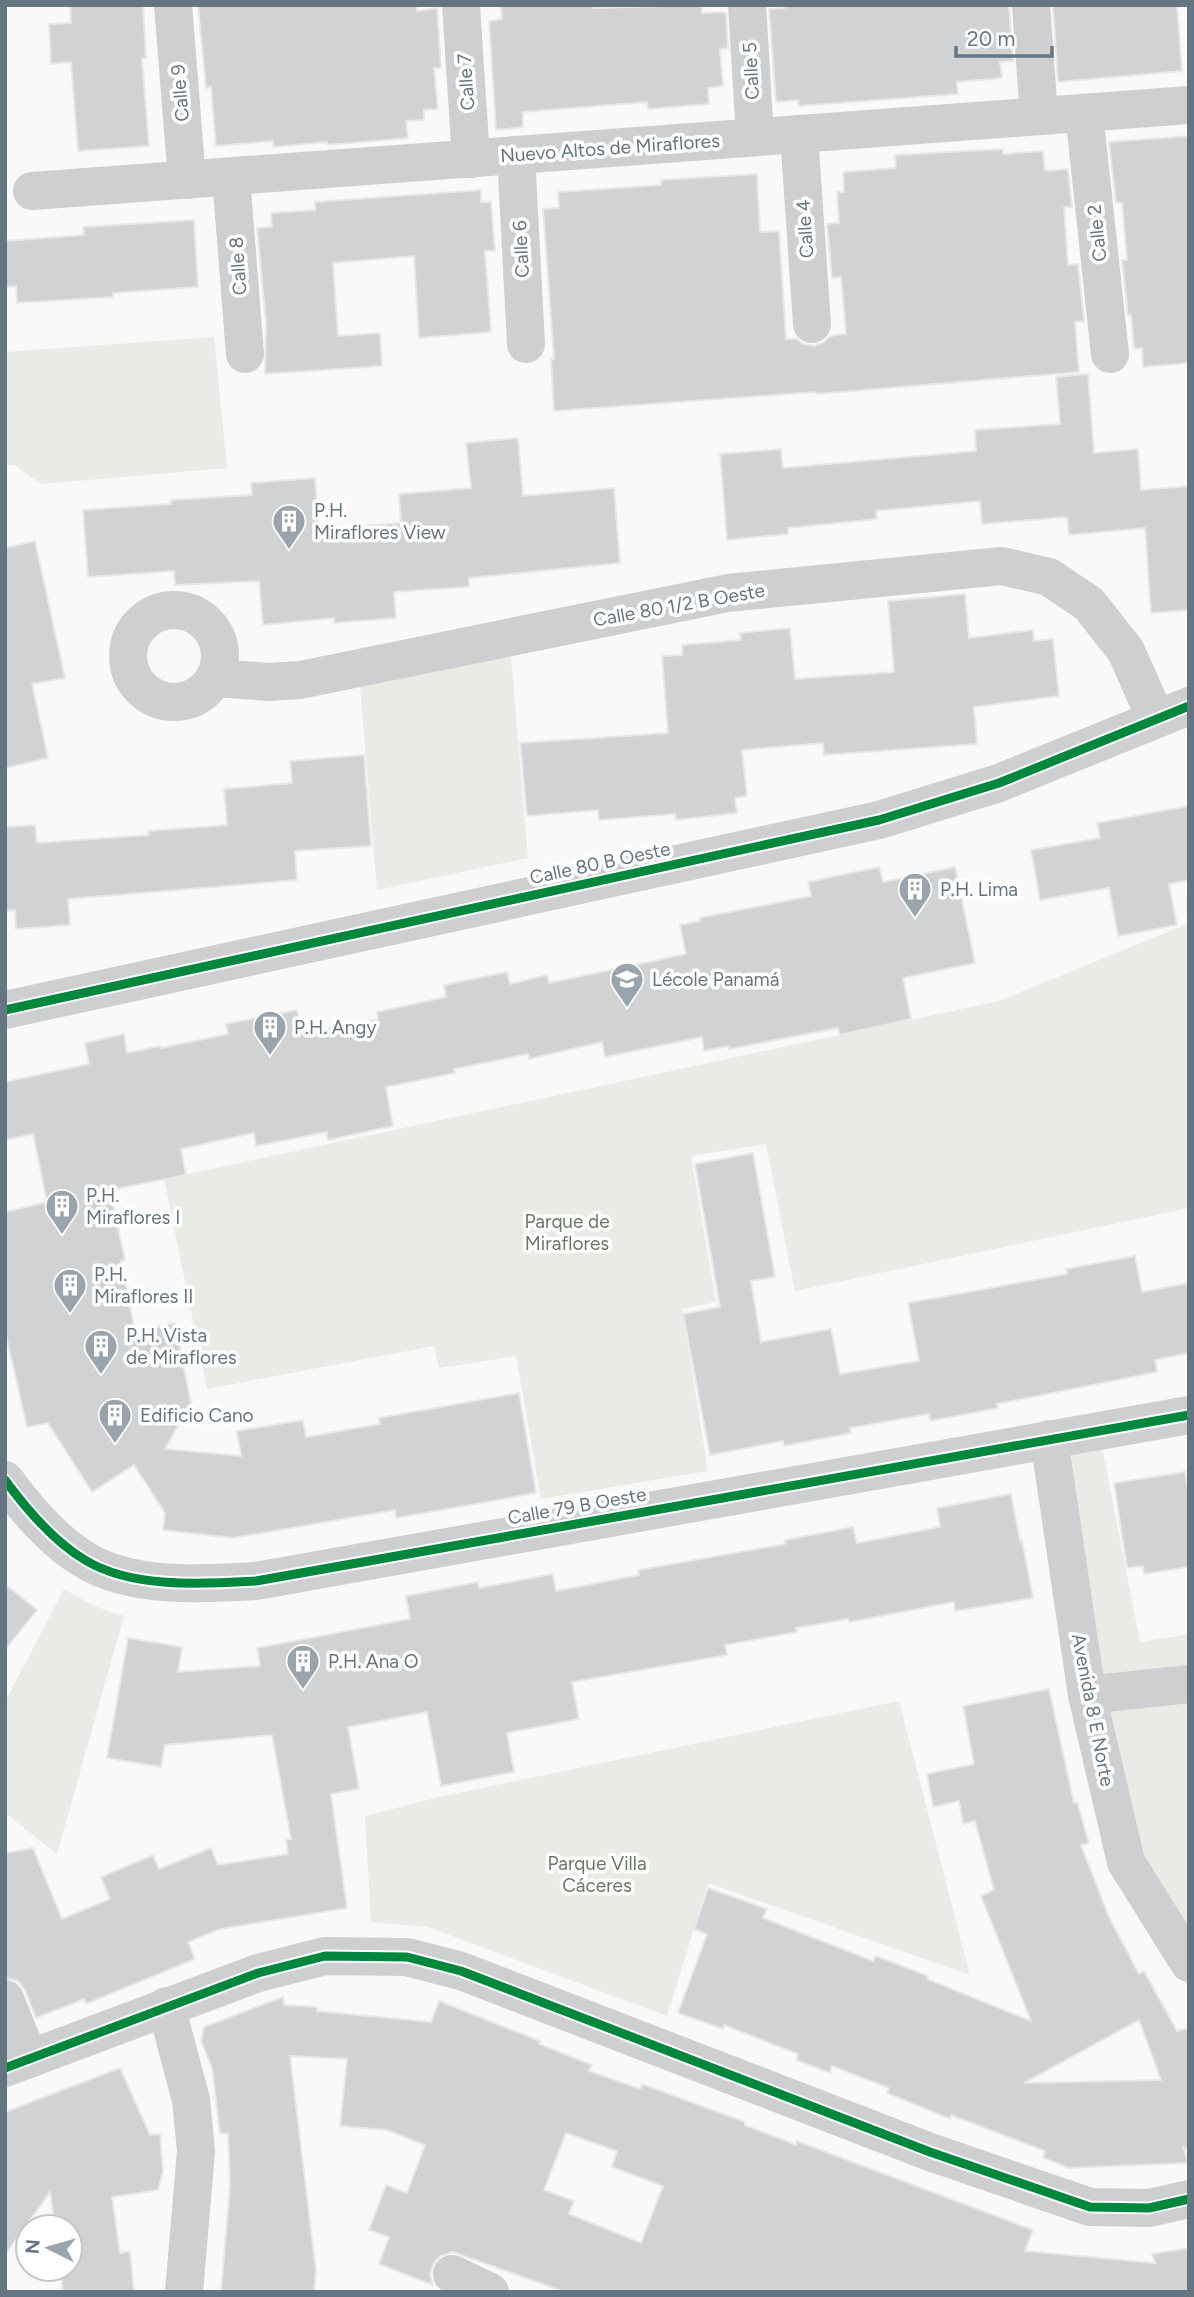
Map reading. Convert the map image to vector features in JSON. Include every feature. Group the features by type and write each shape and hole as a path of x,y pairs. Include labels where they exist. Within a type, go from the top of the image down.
{"street":[{"name":"Calle 9","path":"173,5 187,180"},
{"name":"Calle 7","path":"461,5 471,159"},
{"name":"Calle 5","path":"747,5 755,137"},
{"path":"1031,5 1039,116"},
{"name":"Nuevo Altos de Miraflores","path":"32,191 1189,105"},
{"name":"Calle 2","path":"1084,113 1110,354"},
{"name":"Calle 4","path":"799,134 812,324"},
{"name":"Calle 6","path":"516,155 526,344"},
{"name":"Calle 8","path":"231,177 244,354"},
{"name":"Calle 80 1/2 B Oeste","path":"214,678 269,682 300,680 728,593 1002,566 1049,577 1089,604 1172,713"},
{"name":"Calle 80 B Oeste","path":"5,1010 878,820 999,783 1172,713"},
{"name":"Calle 79 B Oeste","path":"5,1480 32,1517 86,1561 127,1577 203,1584 256,1581 1189,1415"},
{"name":"Avenida 8 E Norte","path":"1049,1439 1087,1695 1126,1862 1189,1963"},
{"path":"1087,1695 1189,1684"},
{"path":"5,1999 17,2064 258,1973 324,1956 407,1957 461,1971 918,2147 1090,2207 1149,2207 1189,2199"},
{"path":"166,2006 191,2100 196,2151 184,2292"},
{"path":"452,2274 490,2292"}],"green space":[{"path":"214,337 227,468 41,484 14,465 5,465 5,352"},
{"path":"511,656 528,858 377,890 360,687"},
{"name":"Parque de Miraflores","path":"1186,899 1189,899 1189,1208 795,1291 766,1144 691,1156 716,1302 682,1309 708,1471 541,1499 516,1356 439,1368 434,1346 207,1389 164,1179 999,1001 1187,924"},
{"path":"1099,1431 1140,1642 1189,1634 1189,1963 1126,1862 1049,1439"},
{"path":"64,1589 94,1606 124,1616 57,1854 5,1813 5,1702"},
{"name":"Parque Villa Cáceres","path":"899,1701 970,1975 708,1883 667,2016 428,1927 371,1922 365,1816 439,1797"}],"building":[{"path":"70,5 143,5 146,58 142,58 149,146 78,151 71,62 51,64 49,24 71,23"},
{"path":"198,5 417,5 417,11 437,8 441,68 434,68 438,109 424,110 424,120 406,121 408,138 327,145 327,142 273,147 273,141 216,146 211,87 206,88"},
{"path":"594,5 594,8 702,5 702,13 726,13 728,48 720,49 723,86 708,88 709,104 648,109 647,102 523,112 523,127 496,130 489,21 502,19 501,6"},
{"path":"785,5 1009,5 1013,61 1000,62 1002,78 957,82 958,94 799,106 798,100 776,102 769,9 785,8"},
{"path":"1053,5 1177,5 1182,71 1058,82"},
{"path":"1189,136 1189,363 1143,367 1142,348 1134,349 1131,315 1128,316 1122,260 1127,260 1122,203 1116,203 1109,142"},
{"path":"1003,149 1003,154 1043,151 1045,171 1068,169 1072,207 1064,207 1068,265 1078,264 1084,321 1075,322 1079,372 817,394 554,411 551,359 554,359 543,209 559,208 558,192 661,185 661,180 757,174 760,232 779,231 786,339 797,339 803,344 814,346 830,336 846,334 841,277 832,278 827,224 839,223 837,192 844,192 843,172 896,168 895,155"},
{"path":"481,190 481,202 491,202 495,251 485,251 491,332 419,338 414,256 333,263 338,336 380,333 382,366 265,374 266,324 257,228 272,227 271,213 315,210 315,202"},
{"path":"194,220 198,287 113,293 113,297 17,303 16,286 5,287 5,241 84,235 83,227"},
{"path":"1088,374 1094,453 1138,449 1141,490 1189,486 1189,610 1151,613 1145,528 1069,535 1067,517 982,524 980,501 876,511 877,519 788,528 788,534 727,540 720,454 781,449 783,468 976,451 975,430 1060,424 1056,377"},
{"path":"518,438 523,496 614,488 620,563 469,578 469,587 394,592 396,618 334,623 334,618 263,625 259,581 175,585 174,571 88,577 83,510 171,504 171,500 252,495 251,483 315,478 319,529 401,523 399,494 471,488 466,443"},
{"path":"35,541 65,678 32,684 48,758 5,768 5,548"},
{"path":"965,594 969,638 1033,630 1034,641 1053,639 1059,696 974,707 977,744 824,755 823,743 742,750 747,796 735,798 737,813 676,820 675,814 599,820 598,810 527,816 520,743 668,733 662,656 682,655 682,645 741,640 740,633 790,628 795,679 894,672 888,601"},
{"path":"364,755 371,846 295,851 297,880 68,899 70,925 16,929 15,910 5,911 5,827 35,825 37,843 148,835 148,831 227,825 224,789 292,783 290,761"},
{"path":"1189,806 1189,880 1169,884 1177,925 1118,936 1109,888 1040,900 1031,850 1100,838 1097,823"},
{"path":"879,867 883,882 955,867 975,963 903,978 911,1019 840,1035 838,1028 729,1049 729,1046 704,1051 702,1037 605,1057 602,1042 529,1059 528,1054 454,1069 455,1073 386,1087 393,1126 328,1140 327,1132 256,1146 254,1133 181,1149 186,1175 110,1190 125,1260 121,1261 135,1332 175,1323 191,1403 165,1449 241,1456 237,1431 303,1420 306,1437 380,1424 379,1418 519,1393 536,1493 396,1518 395,1510 233,1538 163,1530 165,1513 134,1465 92,1492 48,1423 27,1427 5,1331 5,1212 47,1202 33,1134 5,1140 5,1082 89,1064 85,1043 124,1034 127,1053 228,1034 226,1024 297,1010 302,1034 378,1019 377,1012 446,997 444,985 507,972 510,984 547,975 549,983 686,954 680,925 700,921 699,918 811,896 808,882"},
{"path":"753,1153 775,1277 751,1281 761,1342 831,1329 840,1374 919,1361 908,1303 1067,1274 1066,1269 1135,1256 1142,1292 1189,1283 1189,1353 1155,1360 1157,1372 997,1404 998,1408 930,1421 929,1414 850,1428 851,1433 784,1446 783,1441 710,1455 683,1314 720,1307 695,1164"},
{"path":"1185,1472 1189,1495 1189,1567 1144,1574 1143,1566 1127,1568 1114,1483"},
{"path":"1011,1494 1033,1598 955,1611 954,1602 849,1622 848,1619 796,1628 797,1632 725,1645 727,1655 572,1682 579,1719 507,1733 514,1772 441,1786 427,1712 348,1727 359,1789 331,1794 347,1908 220,1929 188,1942 195,1959 86,2004 84,1999 36,2018 25,1990 18,1981 6,1978 5,1853 33,1848 62,1919 110,1899 101,1877 153,1855 159,1869 211,1848 218,1865 288,1854 286,1840 291,1839 272,1735 165,1745 161,1767 107,1758 128,1638 182,1647 178,1672 260,1666 257,1648 410,1619 406,1596 478,1582 479,1588 553,1574 556,1591 639,1575 638,1570 785,1544 785,1540 853,1527 857,1543 940,1527 937,1508"},
{"path":"5,1584 37,1610 5,1650"},
{"path":"1049,1689 1074,1803 1077,1802 1089,1843 1081,1845 1109,1917 1139,1974 1144,1971 1177,2031 1189,2028 1189,2149 1183,2146 1188,2163 1069,2168 1043,2158 1045,2151 951,2115 950,2119 887,2093 889,2088 832,2066 830,2073 796,2060 798,2054 724,2025 723,2029 678,2013 707,1934 694,1929 708,1888 767,1909 763,1918 873,1961 876,1956 1031,2021 981,1896 994,1890 975,1821 963,1824 959,1801 933,1807 927,1774 974,1764 963,1706","holes":["1139,2020 1161,2080 1024,2083"]},
{"path":"283,1997 284,2005 317,2007 317,2011 431,2022 439,2001 592,2065 589,2071 640,2089 642,2084 745,2122 745,2125 796,2145 797,2141 1033,2230 1025,2251 1155,2263 1152,2254 1189,2248 1189,2292 565,2292 453,2252 440,2256 433,2264 430,2275 433,2285 379,2264 389,2237 369,2230 386,2185 407,2193 425,2145 387,2130 340,2126 347,2059 290,2056 316,2271 314,2292 221,2292 230,2185 228,2133 220,2134 212,2068 201,2041 204,2027","holes":["566,2133 617,2151 612,2167 663,2186 641,2243 569,2214 574,2201 544,2190"]},
{"path":"120,2068 150,2135 160,2134 163,2172 158,2190 112,2197 120,2253 130,2251 134,2292 63,2292 62,2283 84,2283 84,2213 53,2213 50,2192 35,2213 14,2213 14,2242 5,2255 5,2112"}],"cycle path":[{"path":"5,1010 879,820 999,783 1189,706"},
{"path":"5,1480 51,1534 85,1560 104,1569 124,1576 169,1582 256,1581 1189,1415"},
{"path":"5,2068 258,1973 325,1956 407,1957 461,1971 930,2152 1090,2207 1149,2208 1189,2199"}],"place":[{"name":"P.H. Miraflores View","path":"289,551"},
{"name":"P.H. Lima","path":"915,919"},
{"name":"Lécole Panamá","path":"627,1009"},
{"name":"P.H. Angy","path":"270,1057"},
{"name":"P.H. Miraflores I","path":"62,1236"},
{"name":"P.H. Miraflores II","path":"70,1315"},
{"name":"P.H. Vista de Miraflores","path":"101,1376"},
{"name":"Edificio Cano","path":"115,1445"},
{"name":"P.H. Ana O","path":"303,1691"}]}
